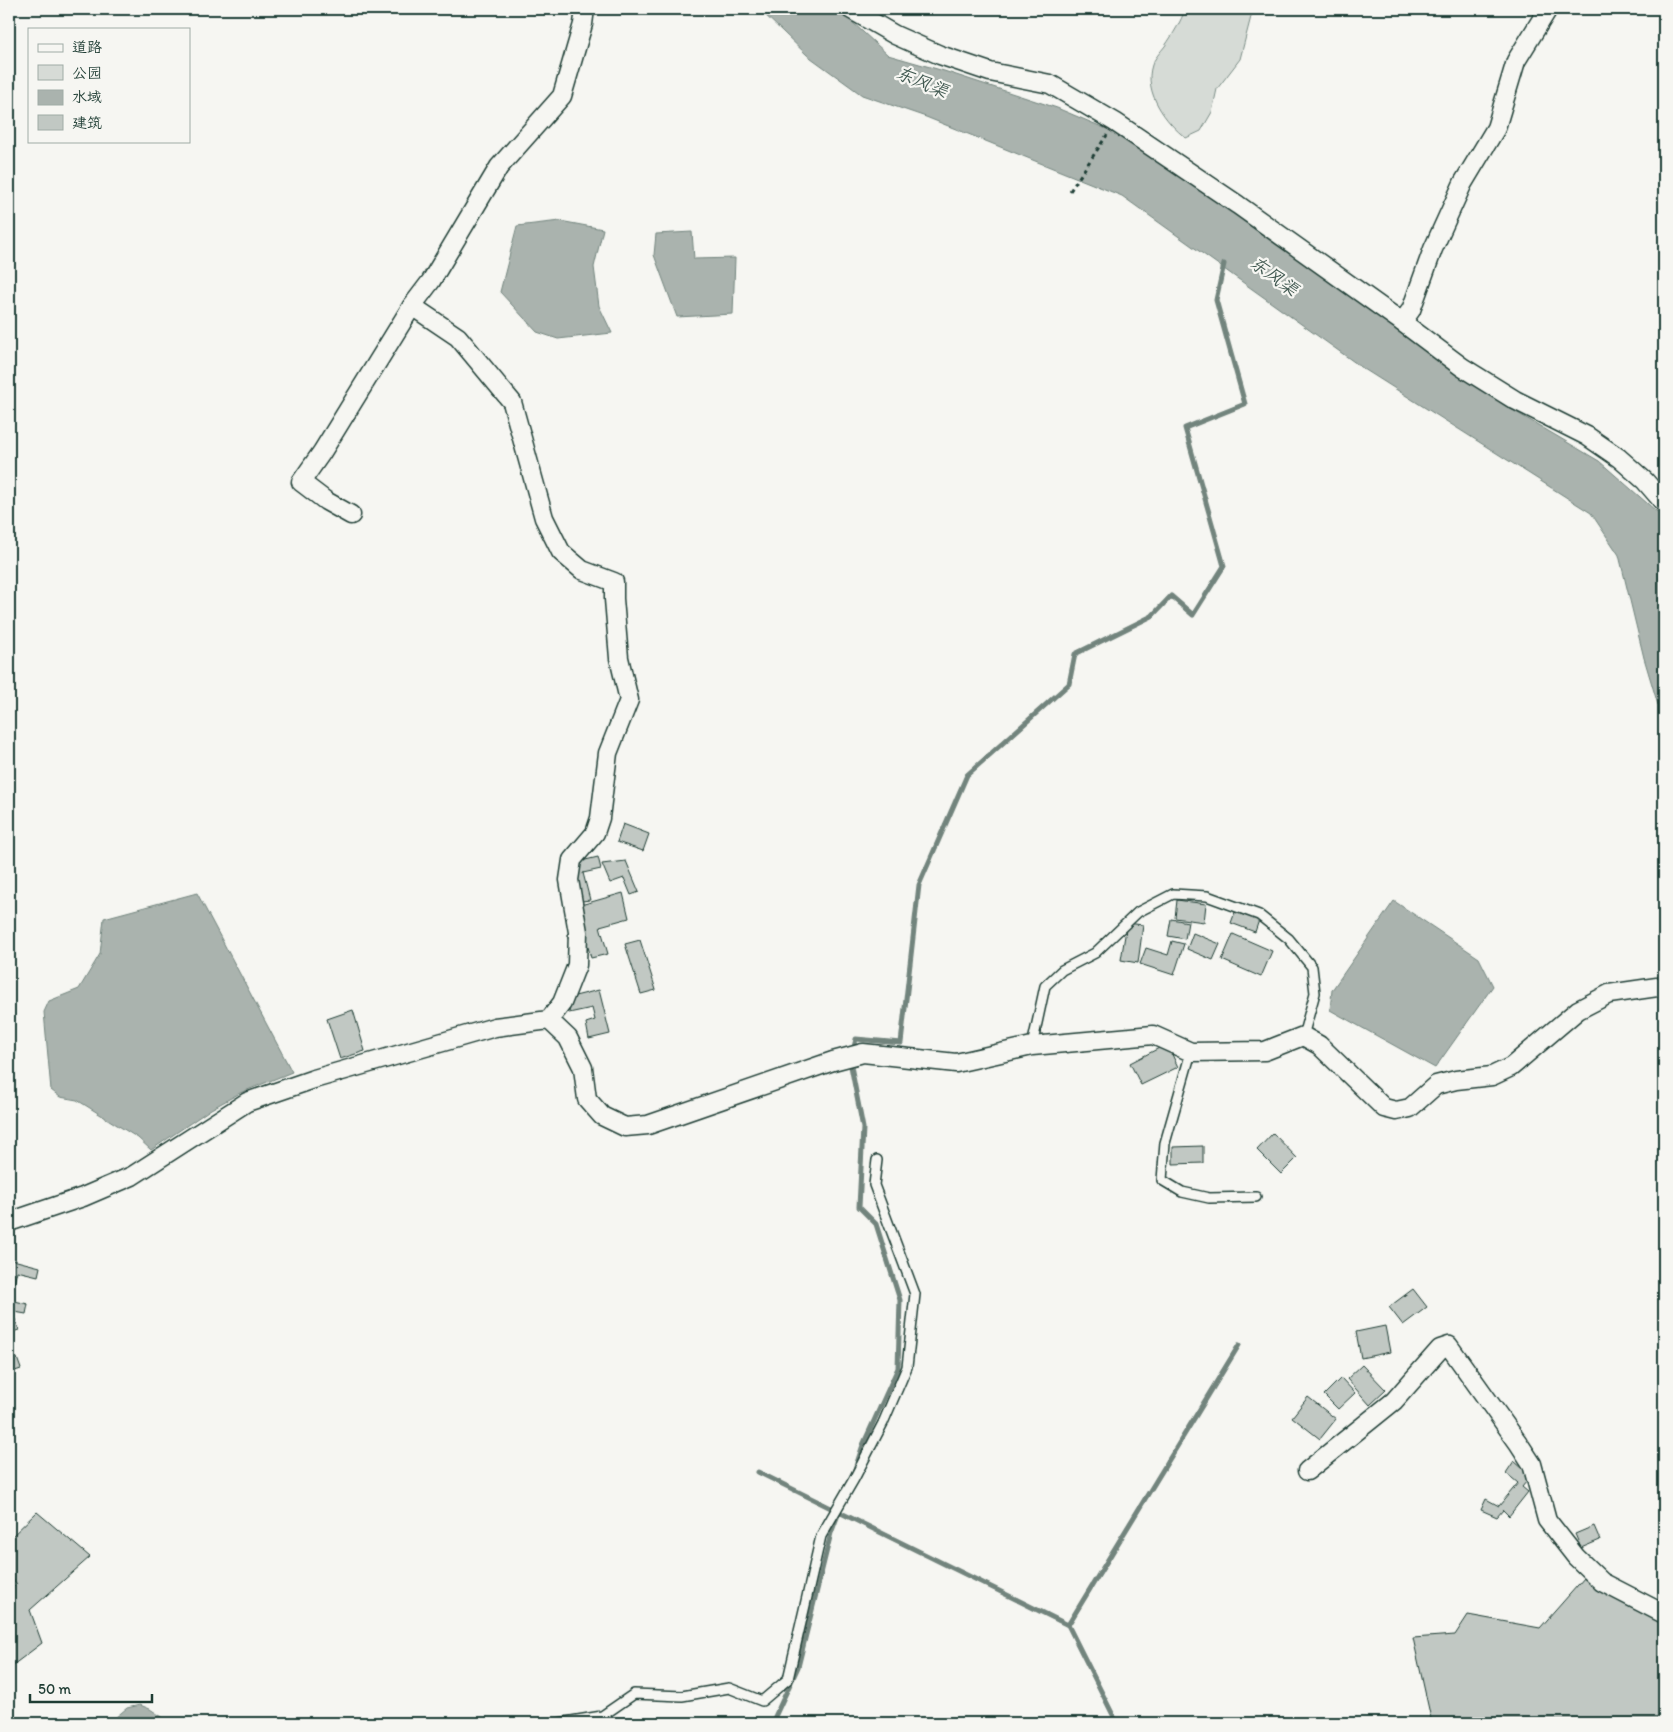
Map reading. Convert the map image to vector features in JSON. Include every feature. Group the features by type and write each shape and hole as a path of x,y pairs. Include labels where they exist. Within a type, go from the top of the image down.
{"street":[{"path":"351,515 326,501 301,482 322,452 412,306 431,281 499,167 562,96 583,24 584,9"},
{"path":"850,9 895,35 940,55 990,72 1050,84 1115,122 1230,199 1462,367 1514,400 1587,436 1619,458 1645,481 1664,503"},
{"path":"1402,322 1411,310 1433,249 1462,183 1496,128 1516,61 1548,9"},
{"path":"9,1222 83,1197 132,1176 247,1102 314,1079 496,1027 549,1020 562,1003 577,965 578,932 569,880 572,860 595,833 600,818 608,753 629,700 619,658 614,582 582,570 561,552 544,518 512,402 458,338 412,306"},
{"path":"549,1020 568,1038 572,1045 583,1068 587,1099 602,1116 625,1127 648,1125 863,1053 956,1063 1032,1046 1153,1035 1190,1052 1265,1051 1303,1036 1319,1045 1384,1108 1396,1111 1410,1108 1436,1085 1456,1080 1492,1076 1511,1067 1578,1010 1609,994 1664,986"},
{"path":"1307,1471 1394,1400 1440,1349 1449,1346 1520,1444 1532,1464 1547,1520 1576,1557 1602,1582 1664,1614"}],"lane":[{"path":"1032,1046 1045,986 1062,970 1095,953 1138,912 1173,894 1207,896 1259,915 1289,939 1312,967 1315,992 1303,1036"},
{"path":"1190,1052 1180,1093 1164,1143 1162,1180 1182,1192 1209,1198 1256,1197"},
{"path":"559,1723 602,1716 634,1694 682,1696 728,1688 762,1701 788,1679 821,1536 854,1479 883,1423 907,1367 915,1294 874,1185 877,1160"}],"path":[{"path":"1070,191 1115,122"}],"green space":[{"path":"1185,9 1253,9 1240,59 1217,89 1212,112 1201,131 1186,138 1171,124 1158,106 1151,86 1150,75 1153,63 1174,32"}],"water":[{"name":"东风渠","path":"759,9 838,9 888,55 1057,108 1135,141 1504,405 1599,461 1664,518 1664,725 1644,658 1619,555 1591,513 1364,369 1122,196 926,117 862,95 807,55"},
{"path":"560,221 603,229 594,267 599,306 612,333 558,339 537,332 500,292 517,226"},
{"path":"692,232 694,259 735,258 733,314 677,317 654,255 656,234"},
{"path":"197,893 292,1072 240,1093 211,1109 151,1150 138,1138 77,1100 60,1097 51,1090 44,1012 49,1001 79,989 100,954 104,918"},
{"path":"1394,901 1479,958 1493,986 1435,1068 1330,1010 1332,990"},
{"path":"140,1705 150,1709 171,1723 109,1723 127,1708"}],"building":[{"path":"623,824 649,834 643,851 617,842"},
{"path":"598,857 601,869 583,873 590,900 582,901 573,863"},
{"path":"626,861 639,892 631,895 624,878 610,883 602,864"},
{"path":"623,893 629,918 600,926 608,954 591,958 577,906"},
{"path":"1177,900 1206,904 1204,922 1175,918"},
{"path":"1235,912 1259,920 1255,932 1231,923"},
{"path":"1171,919 1188,922 1185,939 1168,936"},
{"path":"1127,923 1143,925 1138,963 1121,960"},
{"path":"1193,933 1220,944 1213,960 1187,949"},
{"path":"1233,934 1272,951 1261,977 1222,960"},
{"path":"640,940 656,990 641,994 625,944"},
{"path":"1172,941 1184,944 1174,975 1140,964 1146,948 1168,955"},
{"path":"599,990 610,1034 589,1039 586,1023 595,1020 592,1008 569,1013 571,997"},
{"path":"353,1010 365,1051 340,1059 327,1019"},
{"path":"1167,1044 1178,1067 1141,1085 1130,1063"},
{"path":"1273,1133 1297,1158 1281,1174 1257,1150"},
{"path":"1203,1146 1203,1163 1173,1164 1173,1147"},
{"path":"9,1259 40,1267 38,1276 17,1271 10,1300 28,1304 26,1314 9,1311"},
{"path":"1413,1289 1427,1307 1403,1325 1389,1307"},
{"path":"15,1319 19,1330 9,1333 9,1321"},
{"path":"1385,1326 1390,1352 1361,1358 1356,1332"},
{"path":"17,1358 21,1369 9,1373 9,1360"},
{"path":"1362,1365 1386,1390 1370,1405 1347,1379"},
{"path":"1341,1378 1355,1393 1338,1409 1324,1395"},
{"path":"1308,1397 1336,1419 1320,1439 1292,1417"},
{"path":"1514,1461 1531,1476 1522,1487 1528,1492 1509,1516 1503,1510 1497,1517 1481,1510 1486,1499 1499,1506 1518,1483 1506,1473"},
{"path":"37,1512 90,1557 30,1610 42,1643 9,1668 9,1592 17,1584 9,1575 9,1539"},
{"path":"1594,1526 1600,1540 1581,1548 1575,1534"},
{"path":"1585,1577 1664,1624 1664,1723 1432,1723 1413,1638 1455,1635 1468,1615 1540,1628"}],"waterway":[{"path":"853,1051 856,1039 901,1043 919,885 967,775 1069,684 1075,654 1152,616 1171,596 1193,615 1224,566 1185,428 1245,404 1216,300 1224,264"},
{"path":"850,1061 863,1128 859,1207 876,1224 900,1300 898,1368 863,1445 854,1472"},
{"path":"1068,1625 1239,1345"},
{"path":"758,1472 1068,1625 1117,1723"},
{"path":"772,1723 798,1667 831,1533 839,1512"}]}
